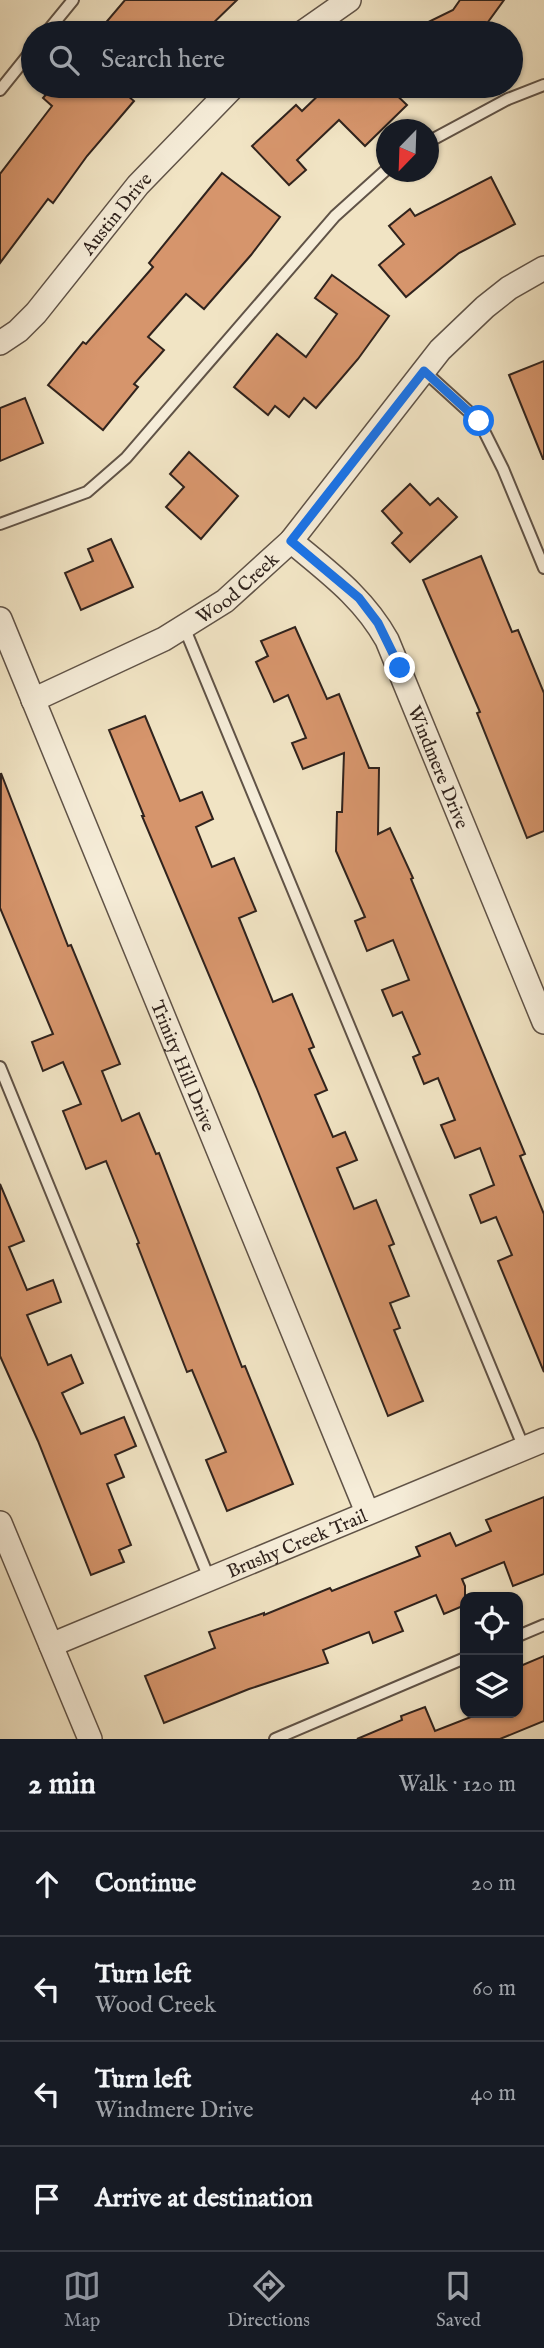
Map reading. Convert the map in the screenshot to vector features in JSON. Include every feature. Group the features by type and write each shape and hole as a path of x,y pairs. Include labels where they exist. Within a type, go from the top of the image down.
{"street":[{"path":"319,21 349,0"},
{"name":"Austin Drive","path":"0,343 18,331 36,313 138,185 222,98"},
{"name":"Wood Creek","path":"33,700 119,662 225,601 291,541 440,351 485,307 509,288 544,268"},
{"name":"Windmere Drive","path":"291,541 359,598 387,640 544,1022"},
{"name":"Trinity Hill Drive","path":"0,619 367,1512"},
{"name":"Brushy Creek Trail","path":"51,1645 534,1444"},
{"path":"0,1523 90,1739"}],"lane":[{"path":"56,21 73,0"},
{"path":"0,90 21,63"},
{"path":"523,93 544,85"},
{"path":"439,137 512,98"},
{"path":"0,524 88,492 126,458 335,216 376,180"},
{"path":"424,371 479,421 503,469 544,568"},
{"path":"184,627 534,1444"},
{"path":"0,1067 209,1578"},
{"path":"523,1634 544,1625"},
{"path":"275,1739 460,1660"}],"building":[{"path":"125,0 237,0 215,21 107,21"},
{"path":"460,0 504,0 489,21 431,21 453,10"},
{"path":"43,98 130,98 134,101 87,156 53,203 48,199 0,263 0,174 52,106"},
{"path":"316,98 400,98 407,105 393,119 376,119 376,135 365,146 339,120 297,160 306,170 289,185 252,146 296,105 302,111"},
{"path":"222,173 280,217 204,309 186,294 148,337 164,350 134,384 138,387 103,430 48,385 83,342 86,344 153,267 149,263"},
{"path":"491,177 515,224 459,253 406,297 379,265 404,244 389,226 410,209 415,216"},
{"path":"332,275 389,316 358,359 316,408 304,398 289,417 275,406 268,415 234,387 277,334 306,357 337,314 315,298"},
{"path":"544,361 544,459 543,459 509,375"},
{"path":"25,398 43,443 0,461 0,408"},
{"path":"189,452 238,496 201,539 166,507 184,487 170,474"},
{"path":"410,484 430,505 438,498 457,517 410,562 392,543 402,533 382,511"},
{"path":"111,539 133,587 81,610 65,573 93,561 88,549"},
{"path":"481,556 512,632 518,630 544,693 544,831 527,838 477,713 480,712 423,580"},
{"path":"295,627 327,699 339,694 369,768 379,768 378,834 390,828 413,878 411,879 525,1154 520,1156 544,1214 544,1372 498,1261 512,1255 496,1217 481,1223 470,1195 494,1185 480,1148 455,1158 441,1125 455,1120 438,1078 424,1084 413,1057 420,1054 402,1012 393,1016 382,990 409,980 393,940 367,951 355,921 365,917 336,851 337,812 342,812 344,753 303,769 292,743 306,738 288,695 274,702 256,662 268,656 261,641"},
{"path":"145,716 180,801 202,792 213,819 196,827 212,867 234,858 256,911 239,918 273,1002 292,994 314,1047 309,1049 327,1090 315,1095 333,1137 345,1132 357,1160 337,1168 354,1209 376,1200 394,1244 389,1246 409,1296 390,1303 400,1328 394,1330 423,1401 388,1416 109,730"},
{"path":"1,773 68,946 71,945 120,1064 102,1071 122,1121 139,1113 156,1154 159,1153 242,1367 245,1366 293,1484 227,1511 206,1460 226,1452 192,1370 187,1372 106,1161 86,1169 63,1111 81,1104 63,1062 43,1071 32,1042 53,1034 0,908"},
{"path":"0,1184 24,1241 9,1247 27,1290 53,1280 61,1302 27,1315 48,1365 71,1355 83,1383 62,1393 81,1434 124,1417 136,1446 115,1455 124,1477 107,1484 131,1545 119,1550 124,1562 91,1575 38,1441 0,1356"},
{"path":"544,1497 544,1574 513,1586 504,1562 462,1579 465,1592 460,1592 460,1607 444,1614 436,1595 395,1612 403,1631 373,1643 369,1632 323,1650 328,1663 249,1689 164,1723 145,1676 215,1648 209,1632 264,1615 330,1588 332,1591 420,1556 416,1547 450,1533 456,1546 491,1531 486,1520"},
{"path":"544,1656 544,1721 500,1739 357,1739 425,1707 435,1731 468,1718 523,1718 523,1665"}],"route":[{"path":"400,668 378,623 359,598 291,541 424,371 479,421"}]}
